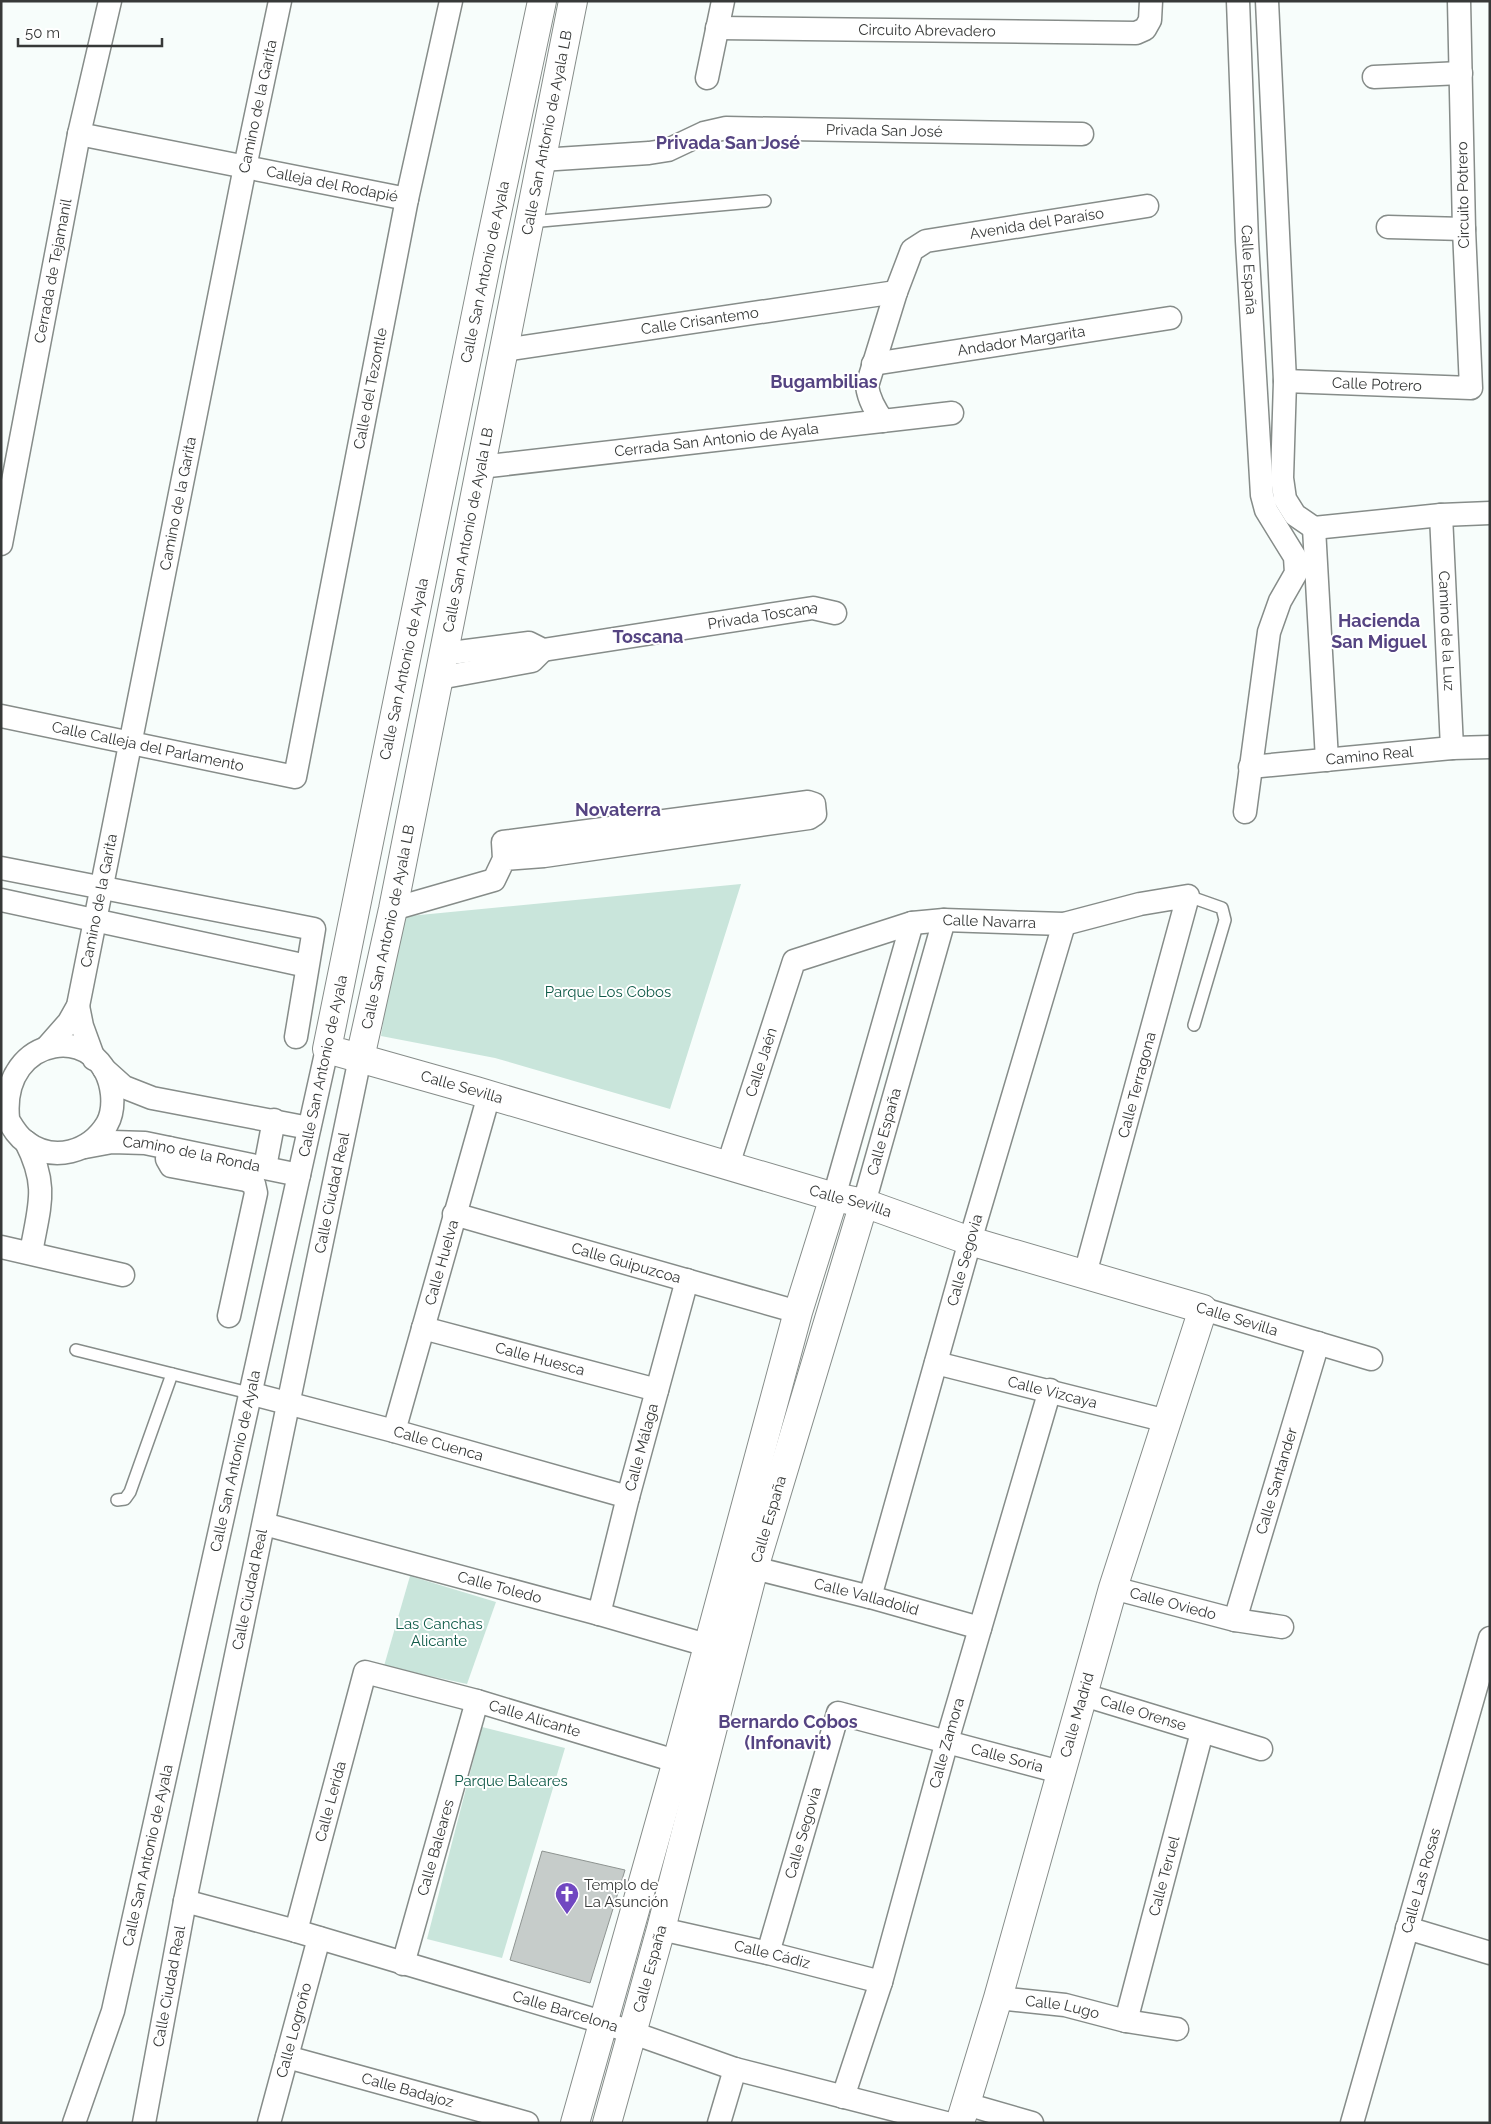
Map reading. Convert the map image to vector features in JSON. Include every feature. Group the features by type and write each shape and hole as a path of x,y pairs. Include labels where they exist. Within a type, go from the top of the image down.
{"street":[{"name":"Cerrada de Tejamanil","path":"1,544 79,134 110,1"},
{"name":"Camino de la Garita","path":"47,1047 69,1022 78,1006 245,167 280,1"},
{"name":"Calle del Tezontle","path":"295,777 407,199 451,1"},
{"name":"Calle San Antonio de Ayala","path":"74,2123 113,2011 249,1393 310,1128 487,260 542,1"},
{"name":"Calle San Antonio de Ayala LB","path":"360,1058 441,666 573,1"},
{"path":"707,78 723,1"},
{"name":"Circuito Abrevadero","path":"717,28 1136,33 1145,29 1150,20 1151,1"},
{"name":"Calle España","path":"1238,1 1246,240 1262,495 1266,510 1306,572"},
{"name":"Calle España","path":"1267,1 1285,381 1282,478 1285,499 1295,515 1314,528"},
{"name":"Circuito Potrero","path":"1459,1 1464,229 1471,388"},
{"path":"1239,46 1268,46"},
{"path":"1374,77 1461,73"},
{"path":"526,76 556,83"},
{"name":"Privada San José","path":"541,160 668,150 704,133 726,128 1082,134"},
{"name":"Calleja del Rodapié","path":"79,134 407,199"},
{"name":"Avenida del Paraíso","path":"896,292 912,250 926,241 1147,206"},
{"path":"1388,228 1464,229"},
{"path":"487,260 520,267"},
{"path":"883,421 874,409 868,396 867,386 896,292"},
{"name":"Calle Crisantemo","path":"503,350 896,292"},
{"name":"Andador Margarita","path":"873,364 1170,318"},
{"name":"Calle Potrero","path":"1285,381 1471,388"},
{"name":"Cerrada San Antonio de Ayala","path":"480,467 952,413"},
{"path":"1327,760 1306,572 1314,528 1441,515 1490,513"},
{"name":"Camino de la Luz","path":"1441,515 1452,748"},
{"path":"1245,812 1269,632 1280,601 1306,572"},
{"name":"Privada Toscana","path":"441,666 532,661 543,650 813,608 835,613"},
{"name":"Calle Calleja del Parlamento","path":"1,716 295,777"},
{"path":"394,716 429,725"},
{"name":"Camino Real","path":"1250,767 1490,746"},
{"path":"392,909 494,880 504,859 503,842 599,839 686,827"},
{"path":"1,868 314,929 296,1037"},
{"name":"Calle Navarra","path":"794,961 912,923 944,920 1064,924 1140,904 1188,896"},
{"name":"Calle Terragona","path":"1085,1274 1188,896"},
{"path":"1,900 307,966"},
{"name":"Calle España","path":"607,2123 661,1929 754,1568 864,1203 944,920"},
{"name":"Calle España","path":"575,2123 677,1761 706,1646 798,1312 834,1197 912,923"},
{"name":"Calle Segovia","path":"870,1597 970,1241 1064,924"},
{"name":"Calle Jaén","path":"728,1165 794,961"},
{"name":"Camino de la Garita","path":"78,1006 82,1026 99,1064"},
{"name":"Camino de la Ronda","path":"1,1074 33,1052 47,1047 64,1046 80,1050 99,1064 124,1087 152,1098 310,1128"},
{"name":"Calle Sevilla","path":"327,1049 834,1197 864,1203 970,1241 1371,1359"},
{"name":"Calle Ciudad Real","path":"144,2123 185,1901 290,1404 360,1058"},
{"name":"Camino de la Ronda","path":"21,1061 12,1074 6,1088 5,1113 15,1131 26,1142 48,1152 78,1150 112,1142 145,1143 299,1175"},
{"name":"Camino de la Ronda","path":"78,1150 98,1136 108,1121 113,1103 111,1085 99,1064"},
{"name":"Calle Huelva","path":"394,1431 489,1095"},
{"path":"265,1167 274,1120"},
{"path":"26,1142 40,1175 42,1192 31,1253"},
{"path":"169,1148 166,1159 171,1166 246,1180 254,1184 256,1192 229,1316"},
{"path":"42,1192 60,1163 78,1150"},
{"name":"Calle Guipuzcoa","path":"454,1214 798,1312"},
{"path":"1,1247 123,1275"},
{"name":"Calle Málaga","path":"599,1614 628,1497 687,1280"},
{"name":"Calle Madrid","path":"963,2113 998,1998 1113,1588 1203,1309"},
{"name":"Calle Huesca","path":"423,1328 657,1390"},
{"name":"Calle Santander","path":"1235,1620 1318,1343"},
{"name":"Calle Vizcaya","path":"936,1363 1168,1421"},
{"name":"Calle Zamora","path":"844,2097 882,1982 947,1742 1050,1390"},
{"name":"Calle Cuenca","path":"249,1393 394,1431 628,1497"},
{"name":"Calle Toledo","path":"264,1524 599,1614 733,1653"},
{"name":"Calle Valladolid","path":"754,1568 870,1597 980,1628"},
{"name":"Calle Oviedo","path":"1113,1588 1235,1620 1282,1627"},
{"name":"Calle Las Rosas","path":"1352,2123 1490,1638"},
{"name":"Calle Alicante","path":"365,1672 477,1701 703,1769"},
{"name":"Calle Lerida","path":"296,1931 365,1672"},
{"name":"Calle Orense","path":"1084,1694 1261,1749"},
{"name":"Calle Baleares","path":"403,1964 477,1701"},
{"name":"Calle Segovia","path":"768,1953 838,1713"},
{"name":"Calle Soria","path":"838,1713 1060,1772"},
{"name":"Calle Teruel","path":"1126,2021 1202,1732"},
{"name":"Calle Barcelona","path":"185,1901 296,1931 602,2022 631,2034 735,2069 946,2123"},
{"path":"1407,1928 1490,1953"},
{"name":"Calle Cádiz","path":"661,1929 768,1953 882,1982"},
{"name":"Calle Logroño","path":"269,2123 319,1938"},
{"name":"Calle Lugo","path":"998,1998 1065,2005 1126,2021 1177,2029"},
{"name":"Calle Badajoz","path":"287,2057 456,2113 528,2123"},
{"path":"719,2123 735,2069"},
{"path":"963,2113 1032,2123"}],"lane":[{"path":"529,223 764,202"},
{"path":"1188,896 1222,908 1226,920 1194,1025"},
{"path":"76,1350 249,1393"},
{"path":"117,1500 124,1498 130,1492 172,1374"}],"green space":[{"name":"Parque Los Cobos","path":"741,884 670,1109 495,1058 381,1036 399,917"},
{"name":"Las Canchas Alicante","path":"410,1576 496,1602 467,1684 384,1666"},
{"name":"Parque Baleares","path":"482,1727 565,1748 502,1958 427,1939"}],"building":[{"name":"Templo de La Asunción","path":"542,1851 625,1870 590,1983 510,1960"}],"place":[{"name":"Templo de La Asunción","path":"567,1915"}],"district":[{"name":"Privada San José","path":"728,143"},
{"name":"Bugambilias","path":"824,382"},
{"name":"Hacienda San Miguel","path":"1379,631"},
{"name":"Toscana","path":"648,637"},
{"name":"Novaterra","path":"618,810"},
{"name":"Bernardo Cobos (Infonavit)","path":"788,1732"}]}
